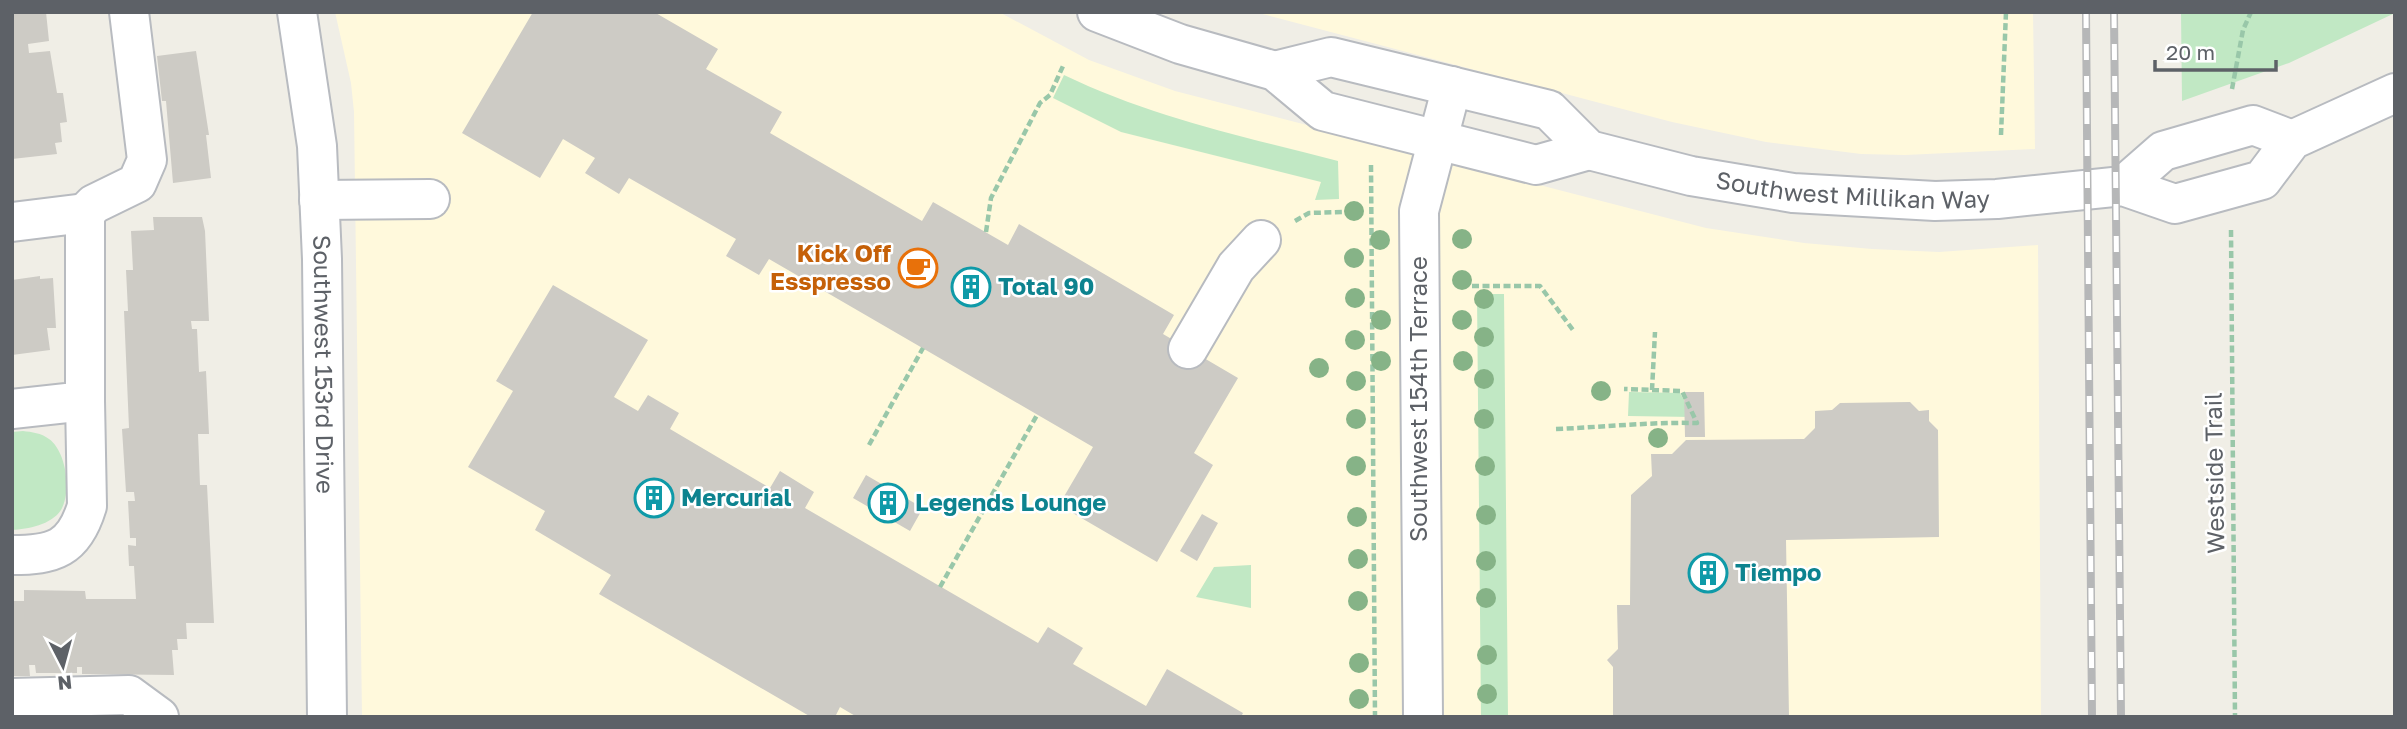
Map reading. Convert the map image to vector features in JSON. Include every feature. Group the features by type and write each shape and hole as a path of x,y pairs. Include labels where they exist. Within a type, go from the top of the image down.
{"street":[{"path":"12,222 85,212 136,183 147,160 129,12"},
{"name":"Southwest 153rd Drive","path":"297,12 312,105 319,200 327,717"},
{"path":"1097,12 1180,44 1275,71 1323,111 1536,165 1588,150 1549,110 1331,57 1275,71"},
{"name":"Southwest 154th Terrace","path":"1423,717 1419,211 1452,86"},
{"name":"Southwest Millikan Way","path":"1588,150 1691,176 1793,193 1872,199 1997,199 2123,186 2175,204 2262,180 2292,140 2395,93"},
{"path":"2123,186 2162,151 2253,125 2292,140"},
{"path":"319,200 430,199"},
{"path":"12,555 54,552 70,540 82,523 87,506 85,212"},
{"path":"1188,349 1236,267 1261,240"},
{"path":"12,409 85,401"},
{"path":"12,698 129,695 159,717"}],"path":[{"path":"2001,135 2007,12"},
{"path":"2232,91 2235,62 2251,12"},
{"path":"986,232 990,198 1040,103 1049,95 1063,66"},
{"name":"Southwest 154th Terrace","path":"1371,164 1375,717"},
{"path":"1333,212 1344,212"},
{"name":"Westside Trail","path":"2231,229 2235,717"},
{"path":"1472,286 1540,286 1573,330"},
{"path":"1653,390 1655,332"},
{"path":"869,445 923,348"},
{"path":"1556,429 1615,426 1629,422 1697,422 1682,391 1624,389"},
{"path":"940,587 1037,415"}],"shaded area":[{"path":"335,12 999,12 1089,60 1175,91 1706,228 1804,243 1872,249 1939,252 2038,245 2041,717 362,717 354,112 351,83"},
{"path":"1255,12 2033,12 2035,149 1905,155 1861,154 1766,142 1672,122"}],"green space":[{"path":"2181,12 2395,13 2289,63 2182,101"},
{"path":"1064,75 1130,103 1164,114 1338,161 1339,199 1315,200 1321,182 1121,132 1053,98"},
{"path":"1477,294 1504,294 1508,717 1481,717"},
{"path":"1629,392 1680,393 1693,417 1628,416"},
{"path":"12,432 43,435 60,452 67,482 66,493 57,515 45,523 12,530"},
{"path":"1251,565 1251,608 1196,597 1214,567"}],"building":[{"path":"12,12 46,12 49,41 28,44 29,53 50,51 57,93 63,93 67,122 60,123 62,142 55,143 57,154 12,159"},
{"name":"Total 90","path":"533,12 654,12 718,49 706,69 782,112 770,133 922,221 933,202 1008,245 1019,224 1174,315 1163,334 1238,378 1194,453 1213,465 1157,562 1059,505 1093,447 769,259 759,275 726,256 736,239 629,178 619,194 585,173 595,158 563,139 540,178 462,133"},
{"path":"196,51 209,135 206,135 211,178 173,183 166,101 162,101 157,56"},
{"path":"153,217 202,217 205,231 209,321 191,321 192,329 197,329 199,372 206,371 209,434 198,434 200,485 207,485 214,623 186,623 187,639 177,639 178,650 172,650 174,675 82,674 82,667 77,667 77,673 36,673 35,665 29,665 30,676 12,676 12,601 24,601 24,590 85,591 86,599 136,599 134,566 129,566 128,545 136,546 136,538 130,538 128,501 135,501 134,492 126,492 122,429 129,428 124,311 128,311 126,270 133,270 131,231 154,230"},
{"path":"40,276 40,279 53,278 56,328 47,328 50,350 12,355 12,280"},
{"name":"Mercurial","path":"553,285 648,340 614,397 638,411 648,395 679,413 670,429 770,488 780,471 814,492 805,508 1038,643 1048,627 1083,648 1073,664 1146,706 1167,669 1243,713 1241,717 857,717 840,707 835,717 811,717 599,594 611,575 535,530 545,511 468,467 513,391 496,381"},
{"path":"1684,392 1704,392 1705,437 1685,437"},
{"name":"Tiempo","path":"1910,402 1919,411 1929,410 1929,421 1938,430 1939,537 1786,540 1789,717 1613,717 1613,667 1607,660 1618,649 1617,605 1630,605 1631,495 1652,476 1651,454 1672,454 1686,440 1804,439 1815,428 1815,411 1832,410 1840,403"},
{"name":"Legends Lounge","path":"866,475 923,508 910,531 853,498"},
{"path":"1202,514 1218,523 1197,561 1180,551"}],"railway":[{"path":"2086,12 2092,717"},
{"path":"2114,12 2121,717"}],"place":[{"name":"Kick Off Esspresso","path":"918,268"},
{"name":"Total 90","path":"971,287"},
{"name":"Mercurial","path":"654,498"},
{"name":"Legends Lounge","path":"888,503"},
{"name":"Tiempo","path":"1708,573"}]}
